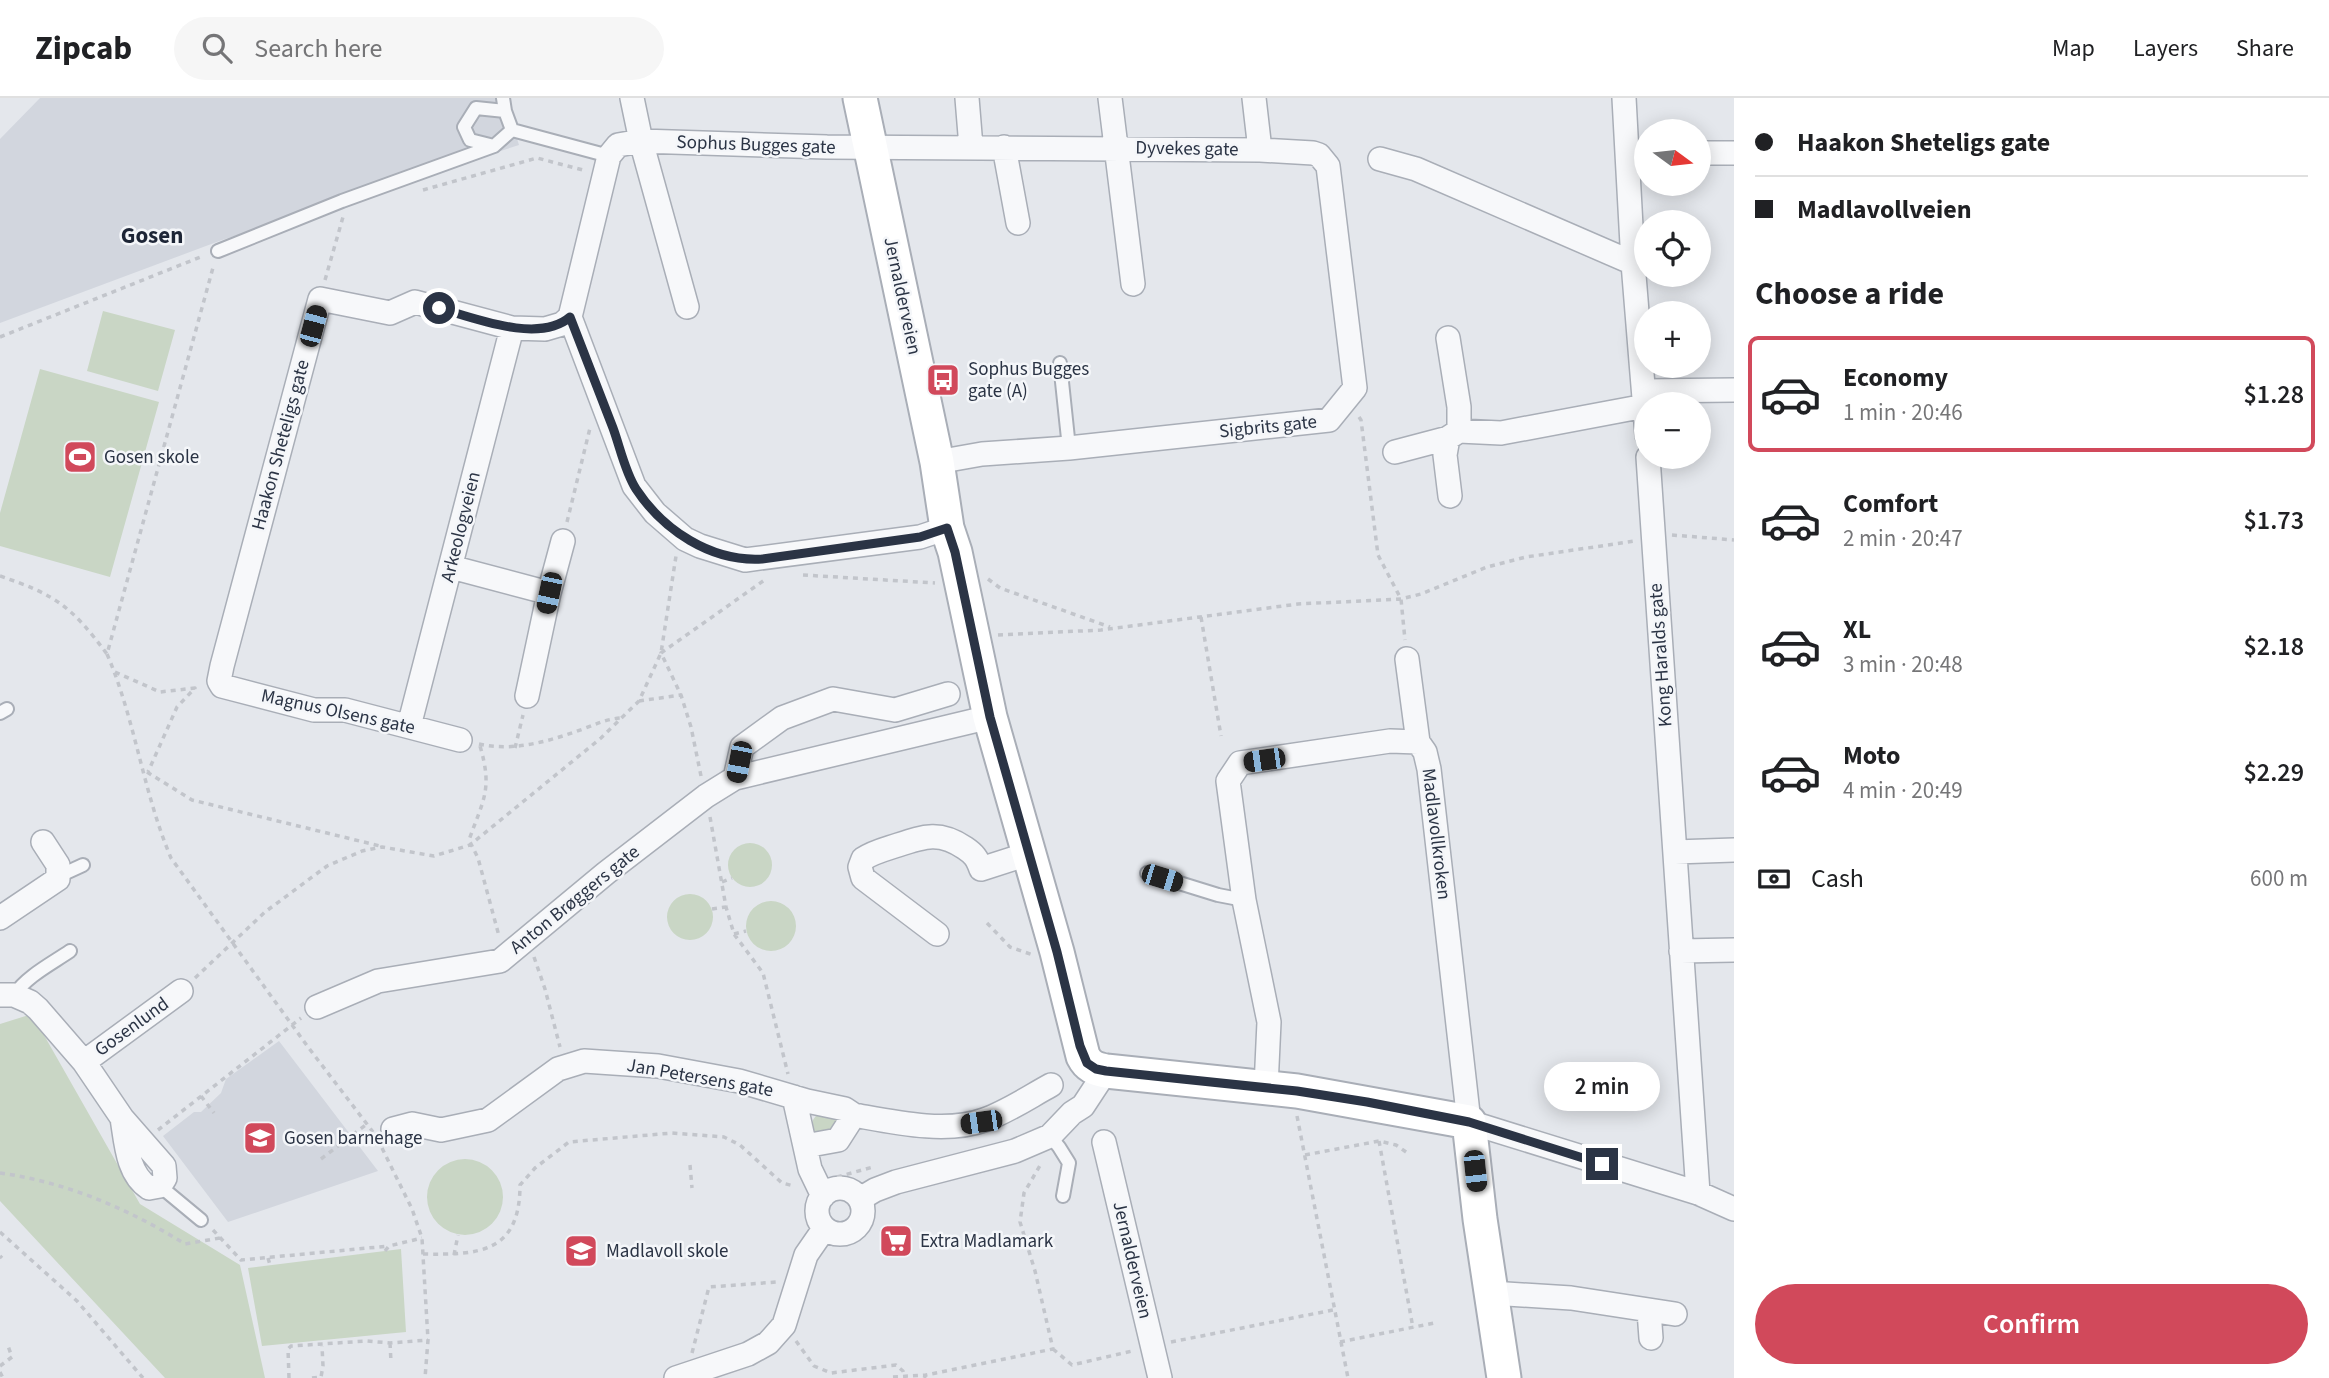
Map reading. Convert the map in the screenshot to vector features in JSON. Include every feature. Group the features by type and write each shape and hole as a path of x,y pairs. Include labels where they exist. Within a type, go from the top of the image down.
{"street":[{"path":"632,98 641,141 687,307"},
{"name":"Jernalderveien","path":"860,98 937,462 947,528 955,552 990,717 1057,952 1080,1046 1096,1068"},
{"path":"967,98 971,147"},
{"name":"Dyvekes gate","path":"1110,98 1133,284"},
{"name":"Dyvekes gate","path":"1254,98 1260,150"},
{"path":"1624,98 1634,141"},
{"name":"Sophus Bugges gate","path":"609,156 618,145 641,141 872,147"},
{"name":"Dyvekes gate","path":"872,147 1260,150 1313,153 1319,155 1328,166"},
{"path":"1004,148 1018,223"},
{"path":"1712,153 1734,153"},
{"path":"609,156 570,317 634,486 655,513 685,539 745,560 920,537 947,528"},
{"path":"1380,159 1416,169 1633,263"},
{"name":"Sigbrits gate","path":"937,462 982,454 1069,449 1329,421 1355,388 1328,166"},
{"path":"1635,196 1633,263 1644,392"},
{"path":"320,299 390,313 415,302 512,328 545,329 562,324 570,317"},
{"name":"Haakon Sheteligs gate","path":"219,681 320,299"},
{"name":"Arkeologveien","path":"409,726 512,328"},
{"path":"1448,338 1458,407 1454,435 1445,455 1450,496"},
{"path":"1711,392 1734,390"},
{"path":"1395,452 1454,435 1501,433 1634,401"},
{"name":"Kong Haralds gate","path":"1649,469 1699,1193"},
{"path":"527,696 563,541"},
{"path":"451,567 549,593"},
{"path":"1408,660 1418,742"},
{"name":"Magnus Olsens gate","path":"219,681 222,686 314,710 345,710 470,742"},
{"path":"736,778 742,747 782,718 833,699 895,710 948,694"},
{"name":"Anton Brøggers gate","path":"317,1007 378,981 499,961 606,873 706,796 736,778 990,717"},
{"name":"Madlavollkroken","path":"1266,1087 1269,1022 1244,900 1228,781 1240,763 1390,741 1418,742 1429,769 1469,1122"},
{"path":"937,934 863,878 860,867 863,859 920,838 939,836 953,840 977,856 981,869 1028,854"},
{"path":"0,918 59,876 58,865 43,842"},
{"path":"1675,852 1734,850"},
{"path":"1681,951 1734,950"},
{"name":"Gosenlund","path":"84,1062 181,991"},
{"name":"Gosenlund","path":"7,995 30,1002 84,1062 122,1118 164,1166 165,1178 160,1185 149,1188 138,1181 127,1150 122,1118"},
{"name":"Jan Petersens gate","path":"383,1137 412,1124 440,1130 488,1120 564,1066 584,1061 658,1066 752,1084 845,1109 854,1115 934,1126 981,1122 1051,1085"},
{"path":"860,1199 896,1182 1035,1144 1054,1142 1072,1113 1083,1106 1096,1068 1266,1087 1367,1102 1469,1122 1699,1193 1734,1209"},
{"path":"794,1097 810,1169 823,1196"},
{"path":"805,1146 838,1140 854,1115"},
{"path":"1469,1122 1504,1378"},
{"name":"Jernalderveien","path":"1104,1142 1160,1378"},
{"path":"842,1189 852,1192 860,1199 863,1214 855,1229 838,1234 824,1229 817,1213 823,1196 832,1190 842,1189"},
{"path":"676,1378 748,1354 768,1343 784,1325 806,1255 824,1229"},
{"path":"1491,1293 1571,1298 1675,1314"},
{"path":"1649,1311 1651,1338"}],"lane":[{"path":"494,146 470,140 464,127 475,108 504,105 512,131"},
{"path":"218,251 342,201 494,146 512,131"},
{"path":"512,131 609,156"},
{"path":"1060,363 1069,449"},
{"path":"59,876 83,865"},
{"path":"1147,873 1218,895 1244,900"},
{"name":"Gosenlund","path":"7,995 70,951"},
{"path":"1054,1142 1069,1163 1063,1196"},
{"path":"160,1185 201,1220"}],"path":[{"path":"421,191 537,158 583,170"},
{"path":"320,299 344,213 342,201"},
{"path":"0,337 218,251"},
{"path":"107,653 218,251"},
{"path":"1341,405 1361,420 1378,555 1401,599 1408,660"},
{"path":"563,541 591,424"},
{"path":"1670,535 1734,540"},
{"path":"146,774 192,800 382,847 434,856 470,845 601,738 639,701 661,653 674,559 685,539"},
{"path":"989,635 1113,628 1298,604 1401,599 1421,594 1487,567 1527,557 1638,541"},
{"path":"661,653 775,573"},
{"path":"798,575 939,584"},
{"path":"0,576 38,589 61,602 85,625 107,653 122,690 159,830 171,858 367,1124 383,1137 422,1238 428,1340 425,1378"},
{"path":"985,576 1000,588 1113,628"},
{"path":"1201,616 1221,736"},
{"path":"661,653 681,695 691,727 726,907 734,934 763,973 794,1097"},
{"path":"115,672 160,692 195,688 177,707 146,774"},
{"path":"639,701 681,695"},
{"path":"515,748 527,696"},
{"path":"470,742 498,748 515,748 609,719 622,718"},
{"path":"470,742 487,775 486,791 469,840 470,845 478,858 500,939 518,945 537,960 564,1066"},
{"path":"181,991 265,912 327,866 362,850 382,847"},
{"path":"722,882 732,878"},
{"path":"712,909 726,907"},
{"path":"987,923 1010,947 1038,956"},
{"path":"734,934 746,931"},
{"path":"144,1141 317,1007"},
{"path":"201,1096 214,1113"},
{"path":"1297,1116 1348,1378"},
{"path":"321,1159 367,1124"},
{"path":"423,1254 466,1255 501,1241 515,1222 520,1206 520,1185 536,1168 569,1142 672,1133 724,1137 740,1145 782,1183 800,1188"},
{"path":"1305,1154 1379,1141 1396,1144 1409,1154"},
{"path":"1379,1141 1413,1328"},
{"path":"1054,1142 1024,1193 1020,1222 1035,1271 1053,1349 1072,1365 1333,1310"},
{"path":"690,1164 692,1188"},
{"path":"0,1173 28,1177 96,1199 149,1221 185,1244 220,1238"},
{"path":"201,1220 241,1260 389,1246 422,1238"},
{"path":"0,1232 77,1301 143,1378"},
{"path":"454,1255 458,1235"},
{"path":"385,1251 389,1246"},
{"path":"323,1253 324,1259"},
{"path":"268,1258 270,1265"},
{"path":"692,1346 709,1287 785,1281"},
{"path":"1340,1342 1434,1323"},
{"path":"784,1325 814,1366 831,1373 896,1365 903,1371 904,1377"},
{"path":"289,1378 288,1349 291,1346 428,1340"},
{"path":"0,1366 12,1357 7,1343"},
{"path":"390,1343 391,1362"},
{"path":"312,1378 321,1377 322,1346"},
{"path":"893,1377 925,1376 1053,1349"},
{"path":"0,1372 3,1378"}],"shaded area":[{"path":"40,98 504,98 519,145 222,240 0,323 0,139"},
{"path":"279,1041 378,1171 228,1222 163,1136 194,1112 201,1112 221,1093 226,1079"}],"green space":[{"path":"103,311 175,330 158,391 87,371"},
{"name":"Gosen skole","path":"40,369 159,402 110,577 0,546 0,513"},
{"path":"750,843 765,850 772,865 765,880 750,887 735,880 728,865 735,850"},
{"path":"690,894 706,901 713,917 706,933 690,940 674,933 667,917 674,901"},
{"path":"771,901 789,908 796,926 789,944 771,951 753,944 746,926 753,908"},
{"path":"32,1014 140,1204 240,1265 265,1378 165,1378 0,1201 0,1024"},
{"path":"818,1114 832,1115 837,1127 821,1138 812,1127"},
{"path":"473,1159 486,1165 497,1176 503,1189 501,1212 486,1229 473,1235 457,1235 444,1229 429,1212 427,1189 433,1176 450,1161"},
{"path":"401,1249 406,1332 262,1346 248,1268"}],"place":[{"name":"Sophus Bugges gate (A)","path":"943,380"},
{"name":"Gosen skole","path":"80,457"},
{"name":"Gosen barnehage","path":"260,1138"},
{"name":"Extra Madlamark","path":"896,1241"},
{"name":"Madlavoll skole","path":"581,1251"}],"district":[{"name":"Gosen","path":"152,235"}],"route":[{"path":"439,308 512,328 545,329 562,324 570,317 634,486 655,513 685,539 700,546 745,560 762,559 920,537 947,528 955,552 990,717 1009,791 1087,1063 1106,1071 1297,1091 1469,1122 1602,1164"}]}
